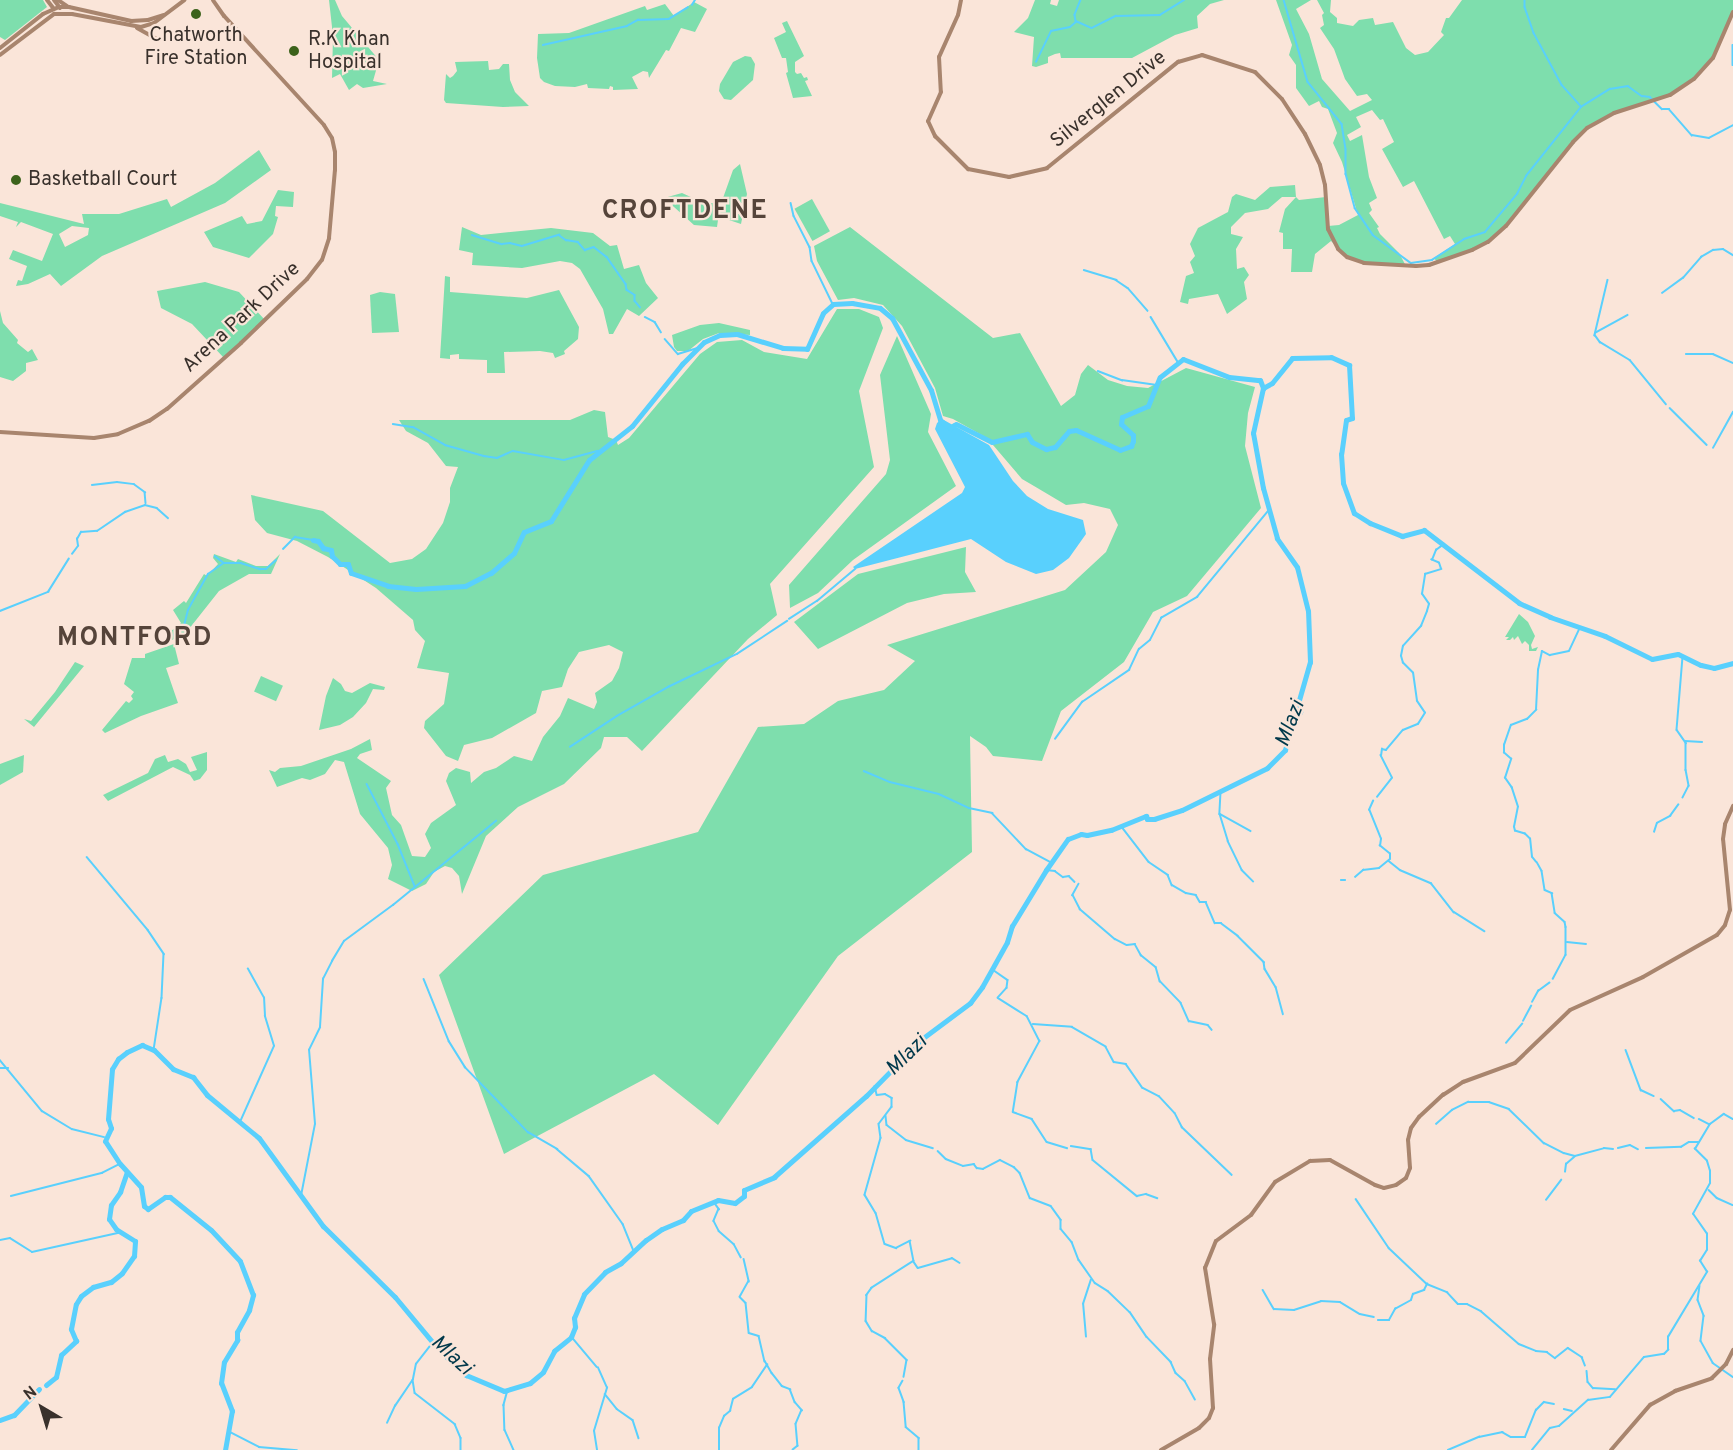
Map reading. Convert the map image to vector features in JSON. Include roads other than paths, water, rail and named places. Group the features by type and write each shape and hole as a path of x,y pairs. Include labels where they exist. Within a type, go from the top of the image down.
{"street":[{"path":"47,0 61,13 137,28 153,36 154,23"},
{"path":"56,0 61,13"},
{"path":"56,0 69,7"},
{"path":"137,28 154,23 184,0"},
{"name":"Arena Park Drive","path":"0,432 94,438 118,434 142,425 184,394 317,268 324,256 329,238 335,152 332,138 324,125 224,16 213,0"},
{"name":"Silverglen Drive","path":"961,0 958,15 939,60 940,95 927,119 935,136 968,169 1009,177 1047,168 1178,62 1202,55 1251,70 1275,90 1305,134 1320,165 1325,184 1328,229 1332,243 1347,257 1364,263 1421,266 1482,246 1506,226 1584,131 1604,117 1662,98 1688,84 1707,65 1722,41 1733,12"},
{"path":"0,48 54,8 69,7 131,21 148,20 166,14"},
{"path":"0,55 49,17 61,13"},
{"path":"0,39 9,42"},
{"path":"1161,1450 1199,1428 1209,1418 1213,1408 1210,1359 1214,1324 1205,1268 1216,1241 1251,1215 1275,1182 1310,1161 1330,1160 1375,1185 1384,1188 1396,1185 1406,1178 1410,1168 1408,1140 1411,1128 1419,1117 1443,1095 1464,1082 1515,1063 1570,1010 1643,977 1717,935 1725,925 1730,910 1723,839 1725,824 1733,806"},
{"path":"1611,1450 1643,1411 1675,1391 1712,1378 1726,1364 1733,1350"}],"water":[{"path":"942,419 989,445 1013,481 1027,496 1048,509 1083,520 1086,534 1069,558 1053,570 1036,574 1006,562 971,539 855,569 853,567 962,493 965,487 935,429 937,423"}],"waterway":[{"path":"692,5 695,0"},
{"path":"1081,0 1075,15 1076,21 1092,28 1116,16 1160,15 1184,0"},
{"path":"1284,0 1308,82 1342,124 1346,149 1346,174 1355,208 1373,235 1411,263 1432,260 1464,239 1485,232 1517,194 1526,176 1581,107 1610,89 1628,86 1642,96 1650,97 1662,109 1669,109 1692,135 1709,138 1733,125"},
{"path":"1525,0 1525,7 1534,33 1562,85 1581,106"},
{"path":"543,45 627,26 638,20 669,19 688,7"},
{"path":"1036,62 1051,31 1070,27 1076,22"},
{"path":"1733,45 1733,65"},
{"path":"791,203 794,216 810,247 812,261 833,304"},
{"path":"472,235 502,244 522,246 559,235 566,240 578,242 585,250 594,247 607,257 626,284 627,290 635,295 635,301 640,307"},
{"path":"1662,293 1683,278 1701,257 1713,250 1723,249 1733,255"},
{"path":"1084,270 1116,280 1128,288 1148,311"},
{"path":"1608,280 1595,335 1600,342 1630,360 1666,404"},
{"path":"313,540 318,541 323,548 331,550 332,556 340,564 348,564 351,573 388,586 416,589 465,586 491,573 514,553 524,532 551,521 589,460 632,426 682,364 704,342 720,335 737,334 783,348 807,349 823,313 833,304 852,303 880,308 892,318 931,390 940,420 950,428 954,425"},
{"path":"1595,333 1627,315"},
{"path":"645,317 655,322 661,332"},
{"path":"1151,317 1178,362"},
{"path":"665,339 678,354 698,348"},
{"path":"1686,354 1713,354 1733,363"},
{"name":"Mlazi","path":"225,1450 232,1411 221,1383 224,1362 237,1340 237,1332 249,1310 253,1295 240,1261 211,1230 170,1197 165,1197 148,1209 144,1206 141,1187 120,1164 105,1141 111,1128 108,1119 112,1069 118,1059 142,1045 154,1050 173,1069 193,1077 207,1095 259,1138 323,1226 395,1297 439,1350 466,1375 504,1391 530,1383 543,1372 554,1351 571,1337 575,1327 574,1318 584,1294 605,1272 621,1263 662,1229 683,1220 691,1211 718,1200 735,1203 744,1196 744,1190 774,1177 866,1096 923,1038 970,1003 982,987 1007,942 1012,926 1068,839 1081,834 1111,830 1146,816 1147,819 1154,819 1182,810 1267,768 1285,750 1292,723 1300,712 1299,700 1310,662 1308,611 1297,567 1277,538 1263,488 1253,433 1263,388 1272,383 1292,358 1331,357 1349,365 1352,418 1346,420 1341,454 1343,483 1354,513 1370,523 1402,536 1424,530 1519,603 1550,617 1605,636 1652,659 1678,654 1701,665 1714,668 1733,663"},
{"path":"956,424 992,442 1027,434 1032,442 1046,449 1055,447 1069,431 1076,430 1120,450 1131,446 1133,441 1133,435 1121,424 1122,417 1148,406 1160,377 1183,359 1229,377 1260,380 1263,388"},
{"path":"1098,371 1122,380 1157,385"},
{"path":"1670,408 1707,445"},
{"path":"1713,448 1733,412"},
{"path":"393,424 413,427 445,445 497,458 513,451 564,460 598,451"},
{"path":"92,485 117,482 134,484 145,492 146,503"},
{"path":"72,554 78,546 77,539 81,532 97,531 125,512 145,505 157,508 168,518"},
{"path":"1055,739 1082,702 1129,670 1139,649 1150,640 1161,618 1197,597 1269,510"},
{"path":"283,549 295,537 313,540"},
{"path":"1377,797 1392,778 1381,756 1382,749 1386,750 1403,730 1418,724 1425,713 1417,701 1413,673 1403,663 1401,656 1403,646 1421,626 1427,611 1429,604 1422,594 1425,574 1441,569 1439,563 1432,560 1436,550 1444,544"},
{"path":"215,556 224,563 241,563 260,569 266,569 276,560"},
{"path":"0,611 48,592 69,559"},
{"path":"174,635 184,626 188,610 208,574 224,563"},
{"path":"789,619 817,601 855,569"},
{"path":"570,747 617,716 668,687 737,654 787,621"},
{"path":"1536,862 1532,857 1530,839 1525,834 1515,831 1518,807 1512,788 1505,778 1511,759 1504,753 1504,745 1511,725 1527,719 1536,710 1538,670 1542,651 1550,655 1569,651 1580,627"},
{"path":"1683,657 1677,730 1686,743 1686,770 1689,786 1683,798"},
{"path":"1685,741 1702,742"},
{"path":"864,771 890,782 939,794 969,808 992,813 1026,849 1050,862"},
{"path":"367,784 398,844 415,886"},
{"path":"1221,792 1220,814 1228,841 1242,870 1253,881"},
{"path":"1355,877 1363,870 1379,868 1390,859 1390,854 1380,846 1381,839 1369,810 1373,801"},
{"path":"1654,832 1657,823 1670,816 1678,805"},
{"path":"1220,814 1251,831"},
{"path":"301,1196 315,1124 309,1050 320,1027 323,979 332,961 344,941 393,905 496,821"},
{"path":"1122,827 1149,862 1168,875 1172,885 1186,893 1196,895 1200,902 1206,902 1215,923 1221,923 1238,936 1264,962 1265,969 1276,987 1283,1014"},
{"path":"87,857 148,930 164,954 162,998 154,1050"},
{"path":"1389,861 1400,870 1431,883 1454,912 1485,931"},
{"path":"1537,862 1542,871 1545,890 1552,893 1555,913 1565,922 1566,927 1566,955 1553,979"},
{"path":"1046,870 1055,871 1063,877 1069,876 1075,882"},
{"path":"1079,884 1073,895 1080,909 1115,939 1127,945 1135,944 1141,955 1156,967 1160,981 1181,1003 1189,1021 1208,1025 1212,1030"},
{"path":"1567,942 1586,944"},
{"path":"240,1122 274,1046 265,1016 264,998 248,969"},
{"path":"992,969 1008,980 1007,988 998,998 1027,1016 1040,1041 1018,1082 1013,1112 1032,1119 1047,1142 1067,1148"},
{"path":"424,979 449,1041 465,1067 528,1132 557,1149 589,1176 623,1224 634,1251"},
{"path":"1532,1002 1538,991 1549,983"},
{"path":"1523,1021 1531,1006"},
{"path":"1033,1024 1072,1027 1106,1047 1114,1062 1126,1064 1143,1088 1159,1096 1175,1113 1182,1127 1232,1175"},
{"path":"1506,1043 1522,1024"},
{"path":"1626,1050 1641,1090 1654,1096"},
{"path":"0,1060 42,1111 72,1129 104,1137"},
{"path":"0,1068 8,1068"},
{"path":"875,1086 877,1095 885,1094 892,1098 892,1107 879,1124 881,1138 865,1195 876,1213 885,1244 896,1248 910,1241 914,1261 872,1288 867,1295 866,1321 872,1331 885,1338 907,1360 904,1377"},
{"path":"1661,1099 1674,1111 1680,1110 1694,1118"},
{"path":"1436,1124 1452,1110 1468,1102 1489,1102 1509,1109 1544,1143 1564,1153 1575,1156 1604,1148 1613,1149"},
{"path":"1532,1450 1550,1428 1559,1426 1588,1400 1610,1397 1644,1357 1664,1354 1668,1350 1668,1337 1707,1272 1700,1261 1707,1250 1707,1234 1693,1214 1710,1183 1710,1171 1707,1161 1695,1149 1710,1124 1724,1114 1733,1119"},
{"path":"886,1116 887,1125 906,1140 933,1148"},
{"path":"1699,1119 1709,1124"},
{"path":"1646,1148 1681,1147 1689,1142 1698,1142"},
{"path":"1618,1148 1630,1145 1638,1149"},
{"path":"1071,1146 1091,1149 1093,1160 1137,1196 1146,1194 1157,1198"},
{"path":"938,1151 946,1159 963,1166 974,1164 977,1168 983,1169 1000,1160 1014,1167 1020,1173 1030,1198 1051,1206 1061,1220 1061,1229 1072,1242 1079,1260 1095,1283 1108,1291 1130,1312 1147,1337 1171,1362 1195,1399"},
{"path":"1565,1172 1566,1164 1574,1157"},
{"path":"11,1196 102,1173 120,1164"},
{"path":"46,1385 56,1377 61,1355 76,1341 71,1329 76,1304 81,1296 93,1287 111,1282 122,1273 134,1256 135,1241 116,1229 109,1219 111,1205 120,1192 127,1172"},
{"path":"1546,1200 1561,1180"},
{"path":"1709,1190 1717,1198 1733,1205"},
{"path":"1356,1199 1389,1248 1427,1284"},
{"path":"714,1202 719,1209 714,1221 719,1231 734,1244 741,1257"},
{"path":"0,1240 10,1238 32,1252 122,1232"},
{"path":"914,1262 918,1268 952,1258 960,1263"},
{"path":"744,1259 749,1281 740,1297 746,1303 749,1333 759,1336 765,1361 782,1386 790,1389 795,1402 802,1410 796,1424 798,1446 793,1450"},
{"path":"1086,1337 1083,1304 1091,1280"},
{"path":"1378,1320 1389,1320 1395,1309 1411,1300 1413,1294 1424,1290 1427,1284 1447,1292 1458,1304 1467,1304 1481,1311 1519,1344 1536,1351 1547,1352 1555,1358 1568,1348 1582,1357 1585,1365"},
{"path":"1700,1286 1698,1300 1704,1316 1701,1341 1713,1363 1733,1377"},
{"path":"1263,1290 1274,1309 1294,1310 1321,1301 1340,1302 1360,1314 1374,1317"},
{"path":"571,1336 597,1367"},
{"path":"387,1423 413,1379 416,1364 433,1342"},
{"path":"719,1450 719,1428 724,1416 730,1411 733,1399 752,1387 767,1365"},
{"path":"597,1450 594,1431 607,1388 598,1368"},
{"path":"1587,1371 1588,1382 1593,1388 1615,1389"},
{"path":"413,1380 415,1393 455,1424 461,1438 461,1450"},
{"path":"903,1381 899,1388 904,1402 906,1427 919,1438 919,1450"},
{"path":"0,1420 14,1415 39,1389"},
{"path":"508,1390 504,1405 505,1430 514,1450"},
{"path":"605,1394 617,1409 633,1420 639,1438"},
{"path":"1448,1450 1479,1437 1502,1432 1511,1437 1525,1437 1536,1410 1544,1402 1554,1404"},
{"path":"1564,1409 1572,1411"},
{"path":"230,1432 259,1447 297,1450"}],"place":[{"name":"Chatworth Fire Station","path":"196,14"},
{"name":"R.K Khan Hospital","path":"294,51"},
{"name":"Basketball Court","path":"16,180"}],"district":[{"name":"CROFTDENE","path":"685,212"},
{"name":"MONTFORD","path":"135,639"}]}
